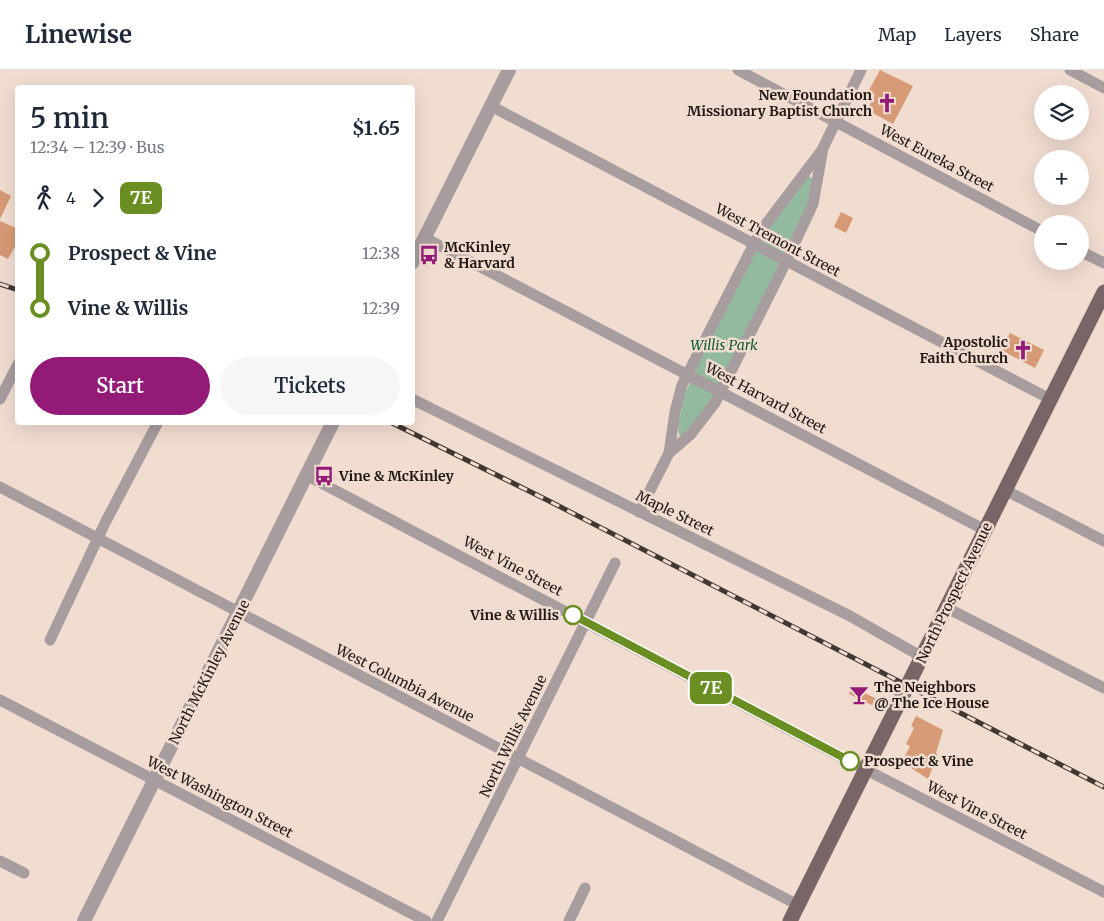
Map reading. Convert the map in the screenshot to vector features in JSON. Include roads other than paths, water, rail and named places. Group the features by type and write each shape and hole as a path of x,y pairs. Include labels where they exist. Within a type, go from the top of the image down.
{"main road":[{"name":"North Prospect Avenue","path":"794,916 1104,292"}],"street":[{"path":"415,258 509,70"},
{"name":"West Eureka Street","path":"738,70 1034,227"},
{"path":"670,453 676,405 688,374 753,244 786,194 823,148 861,70"},
{"path":"1070,70 1104,88"},
{"name":"West Tremont Street","path":"491,106 1050,400"},
{"path":"639,512 670,453 691,434 715,403 721,392 813,204 823,148"},
{"name":"West Harvard Street","path":"425,238 985,530"},
{"path":"1089,256 1104,263"},
{"path":"0,399 15,370"},
{"name":"Maple Street","path":"415,400 850,616 922,657"},
{"path":"50,640 156,425"},
{"name":"North McKinley Avenue","path":"84,921 331,425"},
{"name":"West Vine Street","path":"306,474 1104,892"},
{"name":"West Columbia Avenue","path":"0,487 518,759 794,916"},
{"path":"1005,490 1104,541"},
{"name":"North Willis Avenue","path":"437,921 615,563"},
{"path":"947,608 1104,688"},
{"name":"West Washington Street","path":"0,700 426,921"},
{"path":"0,861 24,873"},
{"path":"569,921 585,888"}],"railway":[{"path":"0,284 15,289"},
{"path":"396,425 549,501 1104,787"}],"place":[{"name":"New Foundation Missionary Baptist Church","path":"887,103"},
{"name":"McKinley & Harvard","path":"429,255"},
{"name":"Apostolic Faith Church","path":"1023,350"},
{"name":"Vine & McKinley","path":"324,476"},
{"name":"Vine & Willis","path":"573,615"},
{"name":"The Neighbors @ The Ice House","path":"859,695"},
{"name":"Prospect & Vine","path":"850,761"}],"park label":[{"name":"Willis Park","path":"724,345"}]}
